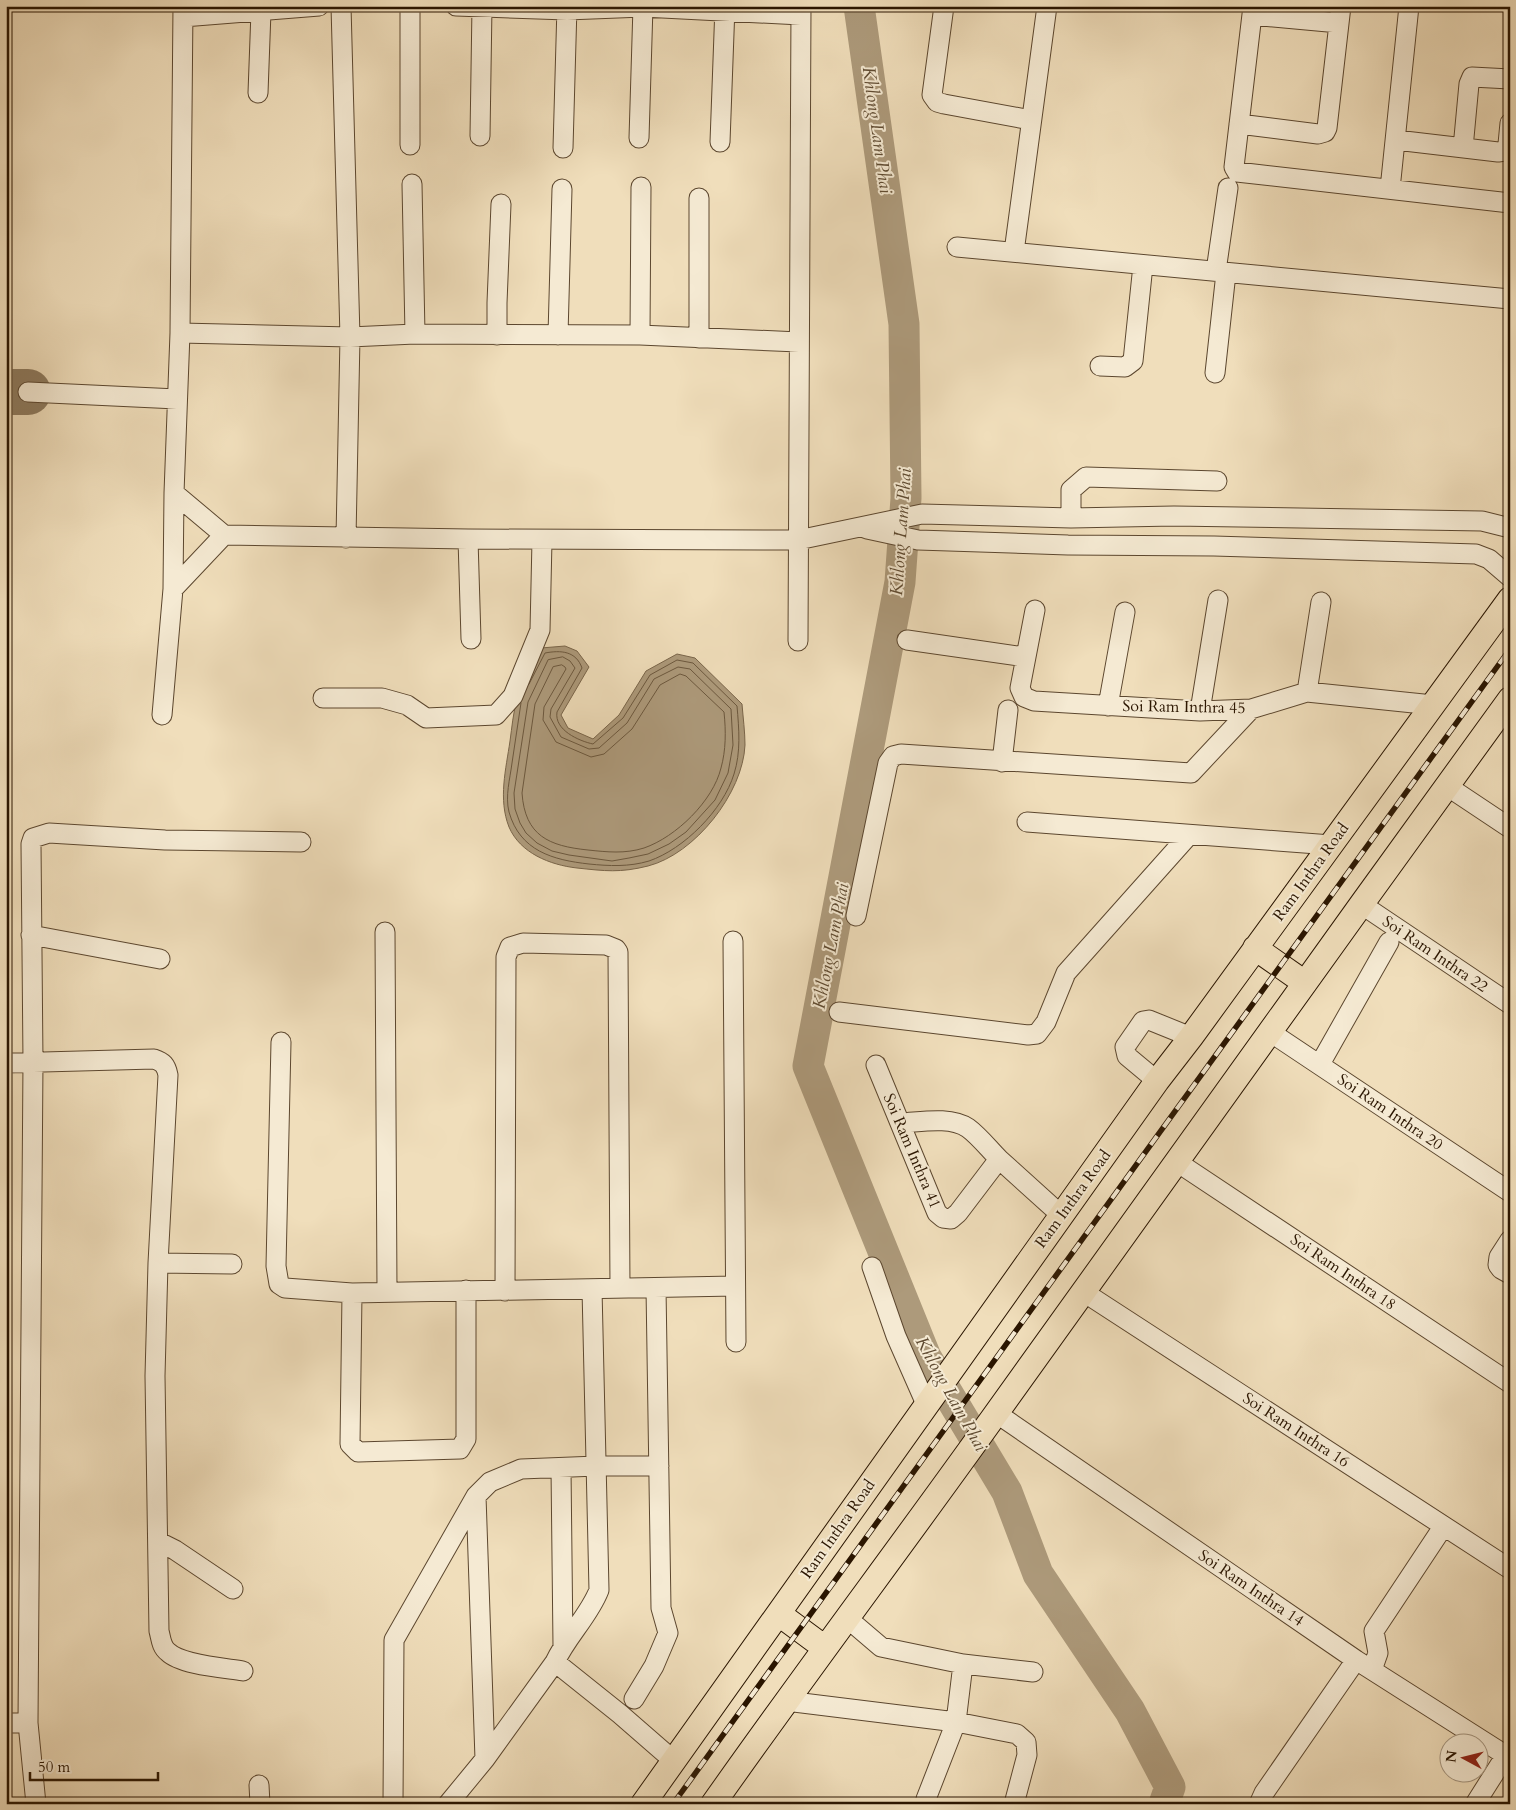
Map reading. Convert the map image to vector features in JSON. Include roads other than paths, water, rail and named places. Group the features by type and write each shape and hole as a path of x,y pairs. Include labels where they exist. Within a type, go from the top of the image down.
{"main road":[{"name":"Ram Inthra Road","path":"643,1804 1157,1081 1510,599"},
{"path":"712,1804 1510,699"},
{"path":"1255,948 1305,983"},
{"path":"779,1614 825,1648"}],"street":[{"path":"162,716 173,589 174,493 180,333 183,12 261,11 319,6"},
{"path":"341,6 350,337 346,538"},
{"path":"410,6 410,145"},
{"path":"456,6 643,7 801,11 798,641"},
{"path":"944,6 932,95 937,102 1031,120"},
{"path":"1014,252 1047,6"},
{"path":"1390,190 1409,6"},
{"path":"480,136 482,7"},
{"path":"639,138 643,7"},
{"path":"563,148 567,8"},
{"path":"720,142 725,9"},
{"path":"1239,124 1318,134 1325,132 1340,15 1252,10 1234,167 1237,172 1510,203"},
{"path":"258,93 261,11"},
{"path":"1464,148 1469,84 1472,78 1510,80"},
{"path":"1396,140 1498,152 1505,151 1508,144 1510,123"},
{"path":"412,184 415,334"},
{"path":"640,335 641,187"},
{"path":"1215,372 1228,188"},
{"path":"558,335 562,189"},
{"path":"699,198 699,338"},
{"path":"497,335 496,303 501,204"},
{"path":"957,247 1510,299"},
{"path":"1100,366 1125,367 1133,361 1143,265"},
{"path":"180,333 350,337 415,334 640,335 799,342"},
{"path":"28,392 177,399"},
{"path":"1071,518 1071,490 1086,477 1217,481"},
{"path":"174,493 224,536 542,540 798,540 859,527 899,527 922,514 1071,518 1174,516 1482,521 1510,528"},
{"path":"899,527 918,540 1068,545 1224,546 1476,554 1489,559 1510,577"},
{"path":"173,589 224,536"},
{"path":"468,539 471,639"},
{"path":"323,698 382,698 407,705 426,718 496,715 513,696 540,630 542,540"},
{"path":"1200,711 1218,600"},
{"path":"1307,692 1321,602"},
{"name":"Soi Ram Inthra 45","path":"1035,610 1020,688 1024,697 1034,701 1200,711 1251,709 1307,692 1432,705"},
{"path":"1108,706 1125,612"},
{"path":"907,640 1025,657"},
{"path":"856,916 888,763 893,756 901,754 1191,773 1251,709"},
{"path":"1002,762 1008,710"},
{"path":"1447,786 1510,828"},
{"path":"1027,822 1189,836 1331,845"},
{"path":"36,1804 28,1723 33,1062 32,838 49,833 165,840 301,842"},
{"path":"839,1012 1028,1035 1037,1034 1046,1022 1066,973 1189,836"},
{"name":"Soi Ram Inthra 22","path":"1361,904 1510,1004"},
{"path":"385,932 387,1292"},
{"path":"31,935 160,959"},
{"path":"733,941 734,1286 736,1342"},
{"path":"1320,1064 1389,942"},
{"path":"506,1291 506,957 510,947 523,943 606,945 616,949 618,952 620,1288"},
{"path":"1157,1081 1127,1056 1125,1047 1143,1021 1149,1020 1191,1037"},
{"name":"Soi Ram Inthra 20","path":"1270,1032 1510,1192"},
{"path":"281,1042 277,1276 279,1284 284,1288 387,1292 734,1286"},
{"path":"6,1063 154,1059 166,1066 168,1074 158,1263 155,1376 159,1631 162,1644 168,1653 180,1659 202,1665 243,1671"},
{"name":"Soi Ram Inthra 41","path":"876,1065 937,1212 944,1218 951,1219 958,1213 999,1159"},
{"path":"901,1123 945,1121 967,1128 1061,1215"},
{"name":"Soi Ram Inthra 18","path":"1177,1162 1510,1383"},
{"path":"1510,1240 1499,1257 1498,1265 1510,1274"},
{"path":"158,1263 232,1264"},
{"path":"872,1267 896,1336 930,1399"},
{"path":"634,1698 648,1676 668,1633 661,1608 656,1288"},
{"path":"448,1804 485,1759 559,1654 595,1600 599,1590 592,1289"},
{"path":"352,1292 350,1444 358,1452 460,1449 466,1438 466,1290"},
{"name":"Soi Ram Inthra 16","path":"1082,1291 1510,1569"},
{"name":"Soi Ram Inthra 14","path":"989,1422 1356,1660 1508,1756"},
{"path":"393,1804 394,1640 476,1496 490,1482 520,1469 659,1466"},
{"path":"561,1468 559,1654 674,1761"},
{"path":"476,1496 485,1759"},
{"path":"1372,1670 1378,1652 1374,1631 1443,1526"},
{"path":"159,1542 175,1550 233,1589"},
{"path":"847,1618 881,1647 963,1664 1033,1672"},
{"path":"1259,1804 1264,1793 1356,1660"},
{"path":"926,1799 956,1722 963,1664"},
{"path":"786,1701 956,1722 1018,1734 1026,1742 1028,1755 1014,1804"},
{"path":"6,1724 28,1723"},
{"path":"1475,1804 1508,1756"},
{"path":"259,1784 260,1804"}],"water":[{"path":"565,646 577,651 589,667 561,715 568,728 593,739 619,715 646,671 677,654 695,658 742,704 745,745 736,782 726,801 699,835 683,849 666,859 648,866 612,871 557,864 528,851 520,844 509,827 503,795 514,715 519,694 541,648"}],"waterway":[{"name":"Khlong Lam Phai","path":"859,6 904,324 906,498 900,582 808,1066 926,1357 1007,1492 1038,1574 1130,1711 1170,1787 1164,1804"}],"railway":[{"path":"673,1804 1510,649"}]}
